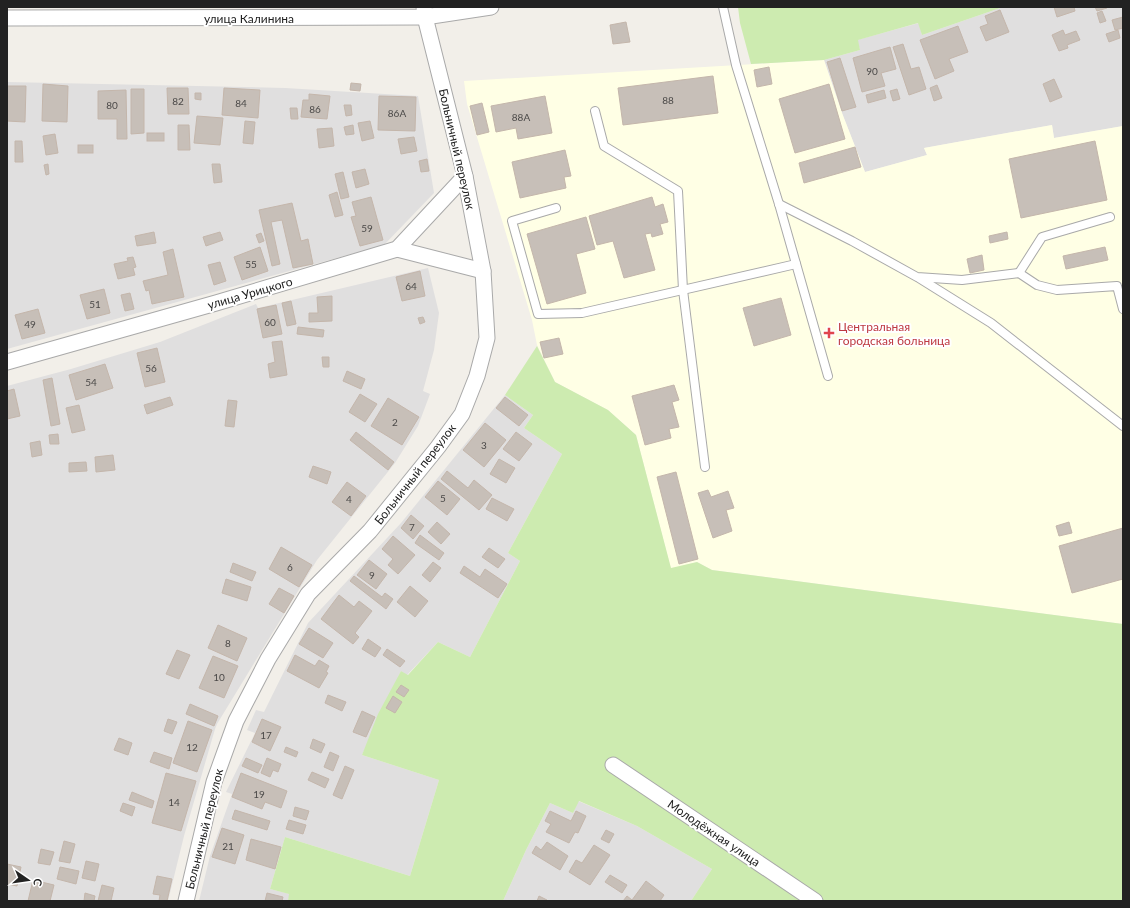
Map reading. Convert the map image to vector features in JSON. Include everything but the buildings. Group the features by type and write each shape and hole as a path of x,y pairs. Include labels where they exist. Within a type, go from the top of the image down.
{"street":[{"name":"улица Калинина","path":"7,18 424,12 491,7"},
{"name":"Больничный переулок","path":"186,901 214,782 236,721 268,659 308,594 370,530 438,447 462,414 477,376 487,338 483,271 465,176 424,12"},
{"path":"465,176 397,250 483,271"},
{"name":"улица Урицкого","path":"7,362 397,250"},
{"name":"Молодёжная улица","path":"613,765 815,901"}],"lane":[{"path":"723,7 736,65 779,204 828,376"},
{"path":"595,110 604,146 678,190 683,290 705,467"},
{"path":"779,204 852,241 917,277 991,323 1123,426"},
{"path":"556,208 512,221 538,314 582,313 796,264"},
{"path":"1019,273 1042,237 1110,217"},
{"path":"917,277 962,280 1019,273 1037,285 1057,290 1117,286 1123,309"}],"shaded area":[{"path":"1003,7 1123,7 1123,126 1054,138 1052,125 924,148 927,155 865,172 842,113 824,60 860,50 857,40 919,23 922,35"},
{"name":"Центральная городская больница","path":"824,60 842,113 865,172 927,155 924,148 1052,125 1054,138 1123,126 1123,624 712,570 697,562 671,569 636,435 608,410 555,382 537,345 532,320 467,104 464,81"},
{"path":"7,82 285,88 418,96 434,193 384,245 7,349"},
{"path":"428,268 439,313 434,350 423,391 430,394 418,426 395,463 317,560 217,724 184,836 168,901 7,901 7,386 71,369 160,342 256,304 258,308"},
{"path":"505,395 533,415 524,428 562,454 508,553 520,561 470,657 438,642 407,675 401,671 362,755 439,780 410,876 285,837 270,889 290,894 288,901 199,901 210,856 232,794 226,792 255,733 247,730 256,710 264,712 308,623 401,523"},
{"path":"578,801 637,826 712,869 691,901 503,901 526,850 550,803 573,813"}],"green space":[{"path":"738,7 1003,7 922,35 918,23 858,40 860,50 824,60 751,64 740,23"},
{"path":"537,346 555,382 608,410 636,435 671,568 697,562 712,570 1123,624 1123,901 691,901 712,869 637,826 579,801 573,813 550,803 526,850 503,901 288,901 289,894 270,889 285,837 410,876 439,780 362,755 378,714 401,671 408,675 438,642 470,657 520,561 508,553 562,454 524,428 533,415 505,395"}],"place":[{"name":"Центральная городская больница","path":"829,333"}]}
